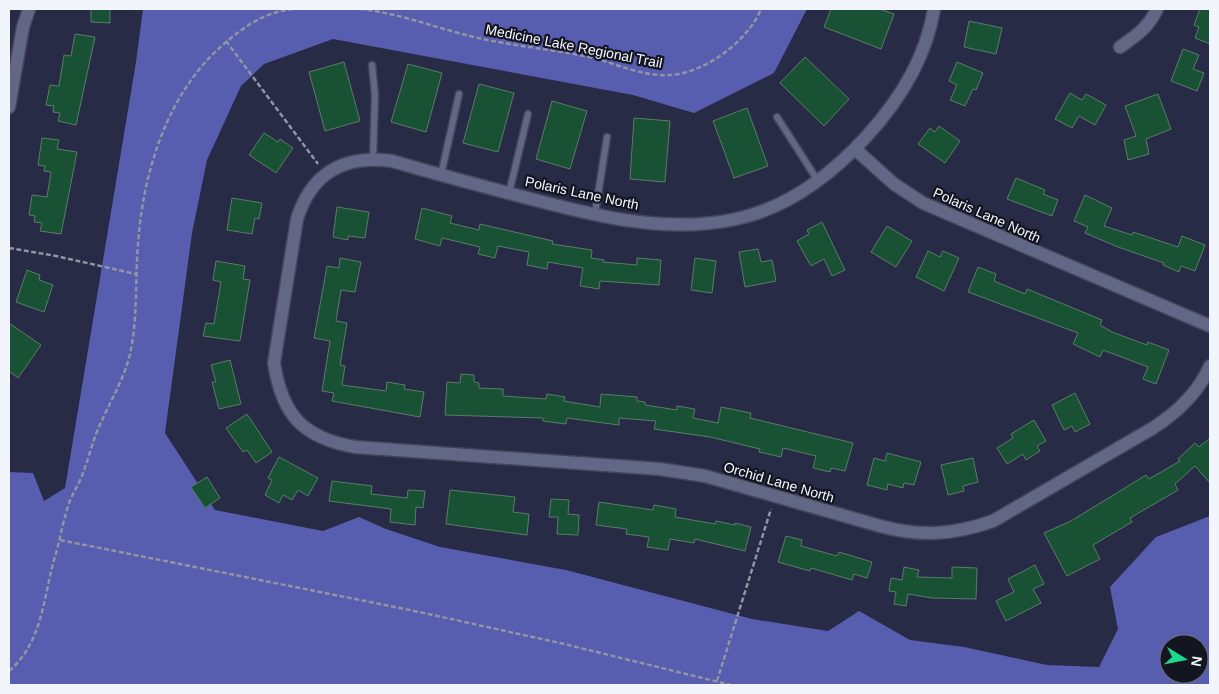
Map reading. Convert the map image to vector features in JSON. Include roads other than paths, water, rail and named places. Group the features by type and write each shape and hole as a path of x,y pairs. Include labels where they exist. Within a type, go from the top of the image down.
{"street":[{"path":"9,106 21,36 29,9"},
{"path":"855,149 876,126 907,84 919,61 934,9"},
{"path":"1120,47 1141,32 1152,19 1157,9"},
{"name":"Polaris Lane North","path":"293,415 277,384 274,363 275,347 297,219 304,199 315,184 326,174 351,162 373,159 595,214 628,220 670,223 737,219 765,210 818,181 855,149 894,184 923,203 1210,326"},
{"name":"Orchid Lane North","path":"293,415 307,430 320,438 347,445 660,469 705,476 903,532 929,535 970,529 993,521 1170,417 1194,394 1210,366"}],"lane":[{"path":"372,65 375,96 373,159"},
{"path":"441,175 459,94"},
{"path":"509,193 528,114"},
{"path":"777,117 818,181"},
{"path":"595,214 608,138"}]}
